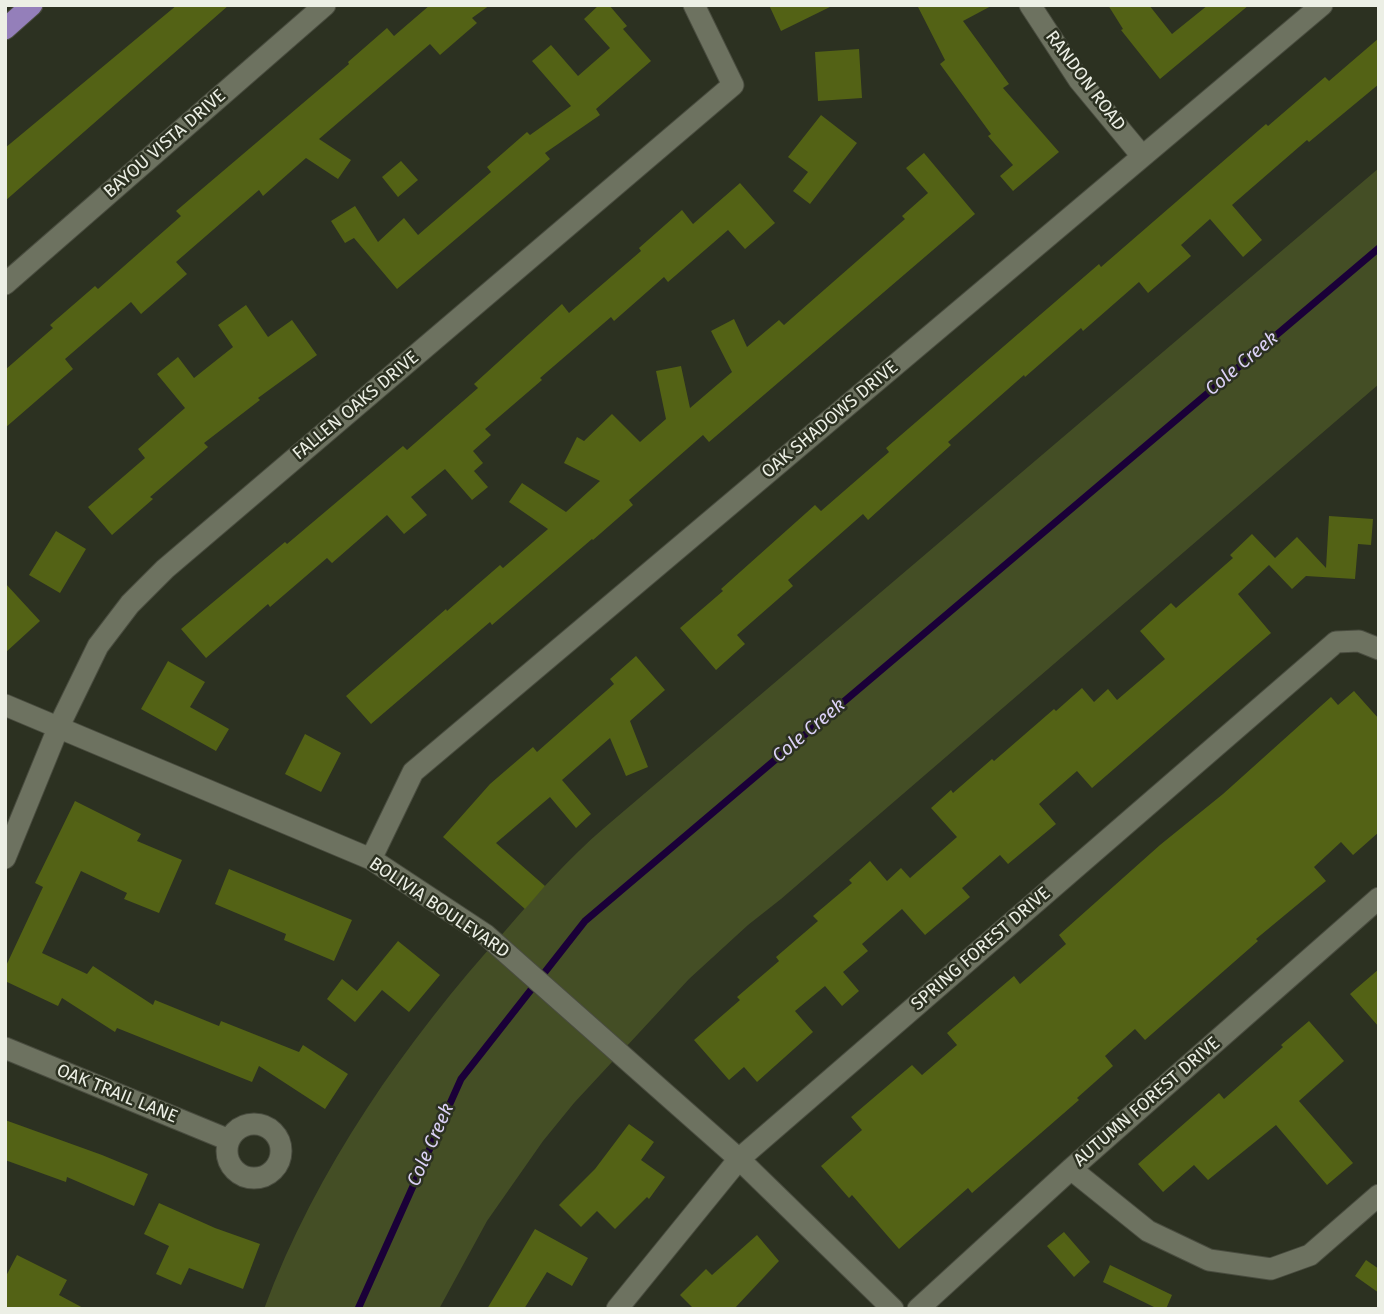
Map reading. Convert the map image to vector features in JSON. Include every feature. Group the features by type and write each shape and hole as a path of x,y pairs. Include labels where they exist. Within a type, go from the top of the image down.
{"main road":[{"path":"5,29 32,5"}],"street":[{"name":"BAYOU VISTA DRIVE","path":"5,284 326,5"},
{"name":"FALLEN OAKS DRIVE","path":"5,858 59,726 98,646 130,604 165,569 733,85 694,5"},
{"name":"RANDON ROAD","path":"1030,5 1080,80 1142,156"},
{"name":"OAK SHADOWS DRIVE","path":"371,859 413,772 1322,5"},
{"name":"SPRING FOREST DRIVE","path":"617,1309 739,1158 1336,642 1359,641 1379,649"},
{"name":"BOLIVIA BOULEVARD","path":"5,705 371,859 485,935 739,1158 892,1309"},
{"name":"AUTUMN FOREST DRIVE","path":"918,1309 1071,1169 1379,898"},
{"name":"OAK TRAIL LANE","path":"5,1048 229,1140"},
{"path":"1071,1169 1148,1231 1209,1260 1271,1269 1310,1255 1379,1195"}],"green space":[{"path":"1379,168 1379,384 748,925 689,979 574,1103 543,1141 487,1221 439,1309 264,1309 310,1206 366,1109 432,1017 565,865 604,828"}],"building":[{"path":"177,5 229,5 5,201 5,148"},
{"path":"430,5 490,5 472,18 477,23 440,55 430,44 319,139 351,160 338,179 306,158 263,196 259,190 176,262 187,274 141,314 131,302 65,359 73,369 5,428 5,370 53,328 50,325 95,286 98,289 181,216 176,211 349,64 348,62 387,28 394,36"},
{"path":"599,5 609,5 627,26 623,29 651,61 596,109 600,115 545,153 550,159 397,289 354,238 345,243 331,221 355,206 378,242 404,218 418,235 491,172 487,167 527,132 530,135 571,106 532,61 551,45 578,76 610,48 584,19"},
{"path":"769,5 834,5 781,31"},
{"path":"917,5 993,5 963,21 1009,84 1003,88 1059,152 1013,191 1000,176 1013,165 988,136 991,134 940,64 945,60"},
{"path":"1108,5 1149,5 1172,34 1208,5 1249,5 1160,79 1121,30 1123,29"},
{"path":"1379,38 1379,84 1309,142 1307,140 1232,205 1262,240 1243,257 1210,219 1181,245 1191,256 1148,293 1139,282 1083,331 1081,328 948,442 951,445 868,520 863,514 788,580 793,586 737,635 745,644 716,670 680,628 815,505 821,511 889,452 886,448 1099,264 1101,267 1266,124 1268,126 1325,77 1329,81"},
{"path":"859,49 862,98 818,101 815,52"},
{"path":"821,115 857,143 810,204 793,191 808,172 788,157"},
{"path":"924,153 975,214 709,442 703,435 629,500 633,505 593,540 492,625 490,622 371,724 346,696 446,609 447,611 500,565 503,568 548,529 509,502 522,483 566,512 600,481 564,463 577,437 584,441 612,414 640,442 666,419 656,371 681,366 690,408 732,372 711,331 734,319 747,347 779,320 784,325 905,219 902,216 928,193 906,168"},
{"path":"401,161 418,180 398,197 382,177"},
{"path":"740,183 775,223 745,249 728,230 668,282 664,277 614,321 611,317 540,378 542,380 485,429 491,435 473,451 483,463 474,471 488,487 472,500 445,469 411,497 427,515 404,534 387,515 332,563 327,558 270,607 268,604 206,658 181,629 403,446 407,450 478,388 474,384 562,304 569,313 641,251 639,248 682,210 693,224"},
{"path":"246,305 268,337 292,320 317,355 258,398 260,400 204,443 208,447 150,497 153,499 112,535 88,507 145,458 138,449 185,408 157,374 178,357 194,378 233,347 218,325"},
{"path":"1329,516 1373,519 1371,545 1358,544 1355,579 1306,576 1292,589 1269,565 1238,594 1271,633 1092,788 1077,771 1039,804 1056,824 1008,864 1000,855 962,888 970,897 925,935 902,909 862,944 868,951 843,972 859,991 842,1006 825,986 795,1011 813,1032 757,1082 744,1067 729,1080 694,1040 740,1000 737,997 779,961 776,957 818,921 813,916 852,883 849,880 870,861 887,881 901,868 910,878 957,837 931,808 992,759 994,761 1082,688 1094,702 1108,689 1117,700 1165,659 1140,631 1171,603 1176,608 1233,558 1230,555 1252,534 1275,558 1297,537 1326,568"},
{"path":"56,531 86,549 60,593 29,575"},
{"path":"5,583 40,621 5,653"},
{"path":"636,656 665,690 630,721 648,767 626,776 610,738 562,780 591,814 576,828 550,797 496,843 545,886 525,909 443,837 490,784 533,747 537,752 614,684 610,679"},
{"path":"168,661 205,682 190,707 229,729 216,751 141,709"},
{"path":"1354,691 1379,719 1379,832 1353,855 1341,842 1314,867 1326,881 1256,939 1258,941 1145,1040 1135,1029 1105,1056 1113,1066 1077,1098 1079,1100 972,1193 968,1188 899,1249 852,1195 849,1198 821,1166 862,1130 851,1117 912,1065 922,1075 957,1045 947,1033 1014,976 1020,984 1066,944 1059,935 1331,697 1338,705"},
{"path":"305,734 341,753 321,792 285,774"},
{"path":"75,801 141,834 137,841 182,860 159,913 124,899 127,893 81,871 42,953 87,974 93,966 153,1005 155,1000 219,1026 221,1021 299,1052 303,1045 348,1074 325,1109 259,1066 252,1082 117,1028 115,1032 62,998 58,1006 5,981 5,968 43,887 35,883"},
{"path":"229,869 352,920 334,961 284,940 286,934 215,904"},
{"path":"398,941 440,975 409,1012 382,990 355,1022 327,999 342,979 357,991"},
{"path":"1379,969 1379,1027 1350,994"},
{"path":"1309,1021 1344,1061 1299,1101 1353,1163 1327,1185 1276,1125 1208,1180 1194,1165 1163,1192 1138,1164 1219,1093 1224,1099"},
{"path":"5,1120 148,1174 134,1206 67,1177 66,1182 5,1160"},
{"path":"629,1124 654,1142 641,1160 665,1177 649,1199 647,1197 615,1229 597,1211 581,1227 559,1205 595,1169"},
{"path":"159,1203 215,1228 260,1244 243,1289 189,1268 181,1285 156,1274 169,1246 144,1234"},
{"path":"535,1229 588,1258 572,1286 547,1272 524,1309 487,1309"},
{"path":"1064,1232 1090,1262 1074,1277 1047,1246"},
{"path":"757,1235 779,1261 734,1309 694,1309 680,1295 706,1269 712,1275"},
{"path":"17,1255 67,1280 59,1295 85,1309 5,1309 5,1278"},
{"path":"1366,1260 1379,1269 1379,1293 1355,1276"},
{"path":"1110,1265 1172,1295 1166,1309 1158,1309 1103,1282"}],"waterway":[{"name":"Cole Creek","path":"358,1309 461,1079 585,921 1379,248"}]}
